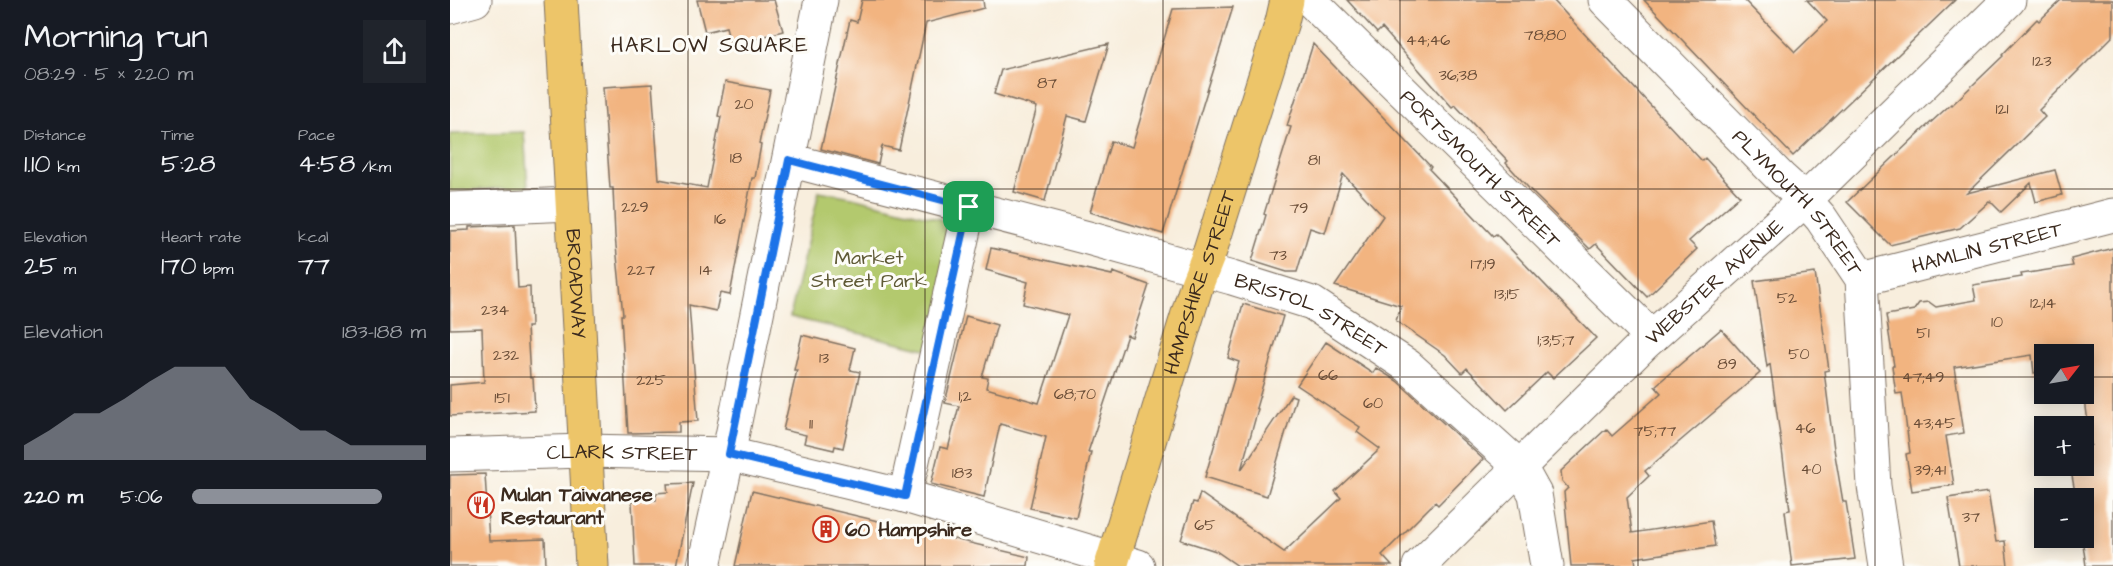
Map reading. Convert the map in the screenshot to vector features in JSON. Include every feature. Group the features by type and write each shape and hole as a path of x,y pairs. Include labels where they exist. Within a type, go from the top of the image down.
{"main road":[{"name":"BROADWAY","path":"561,0 592,566"},
{"name":"HAMPSHIRE STREET","path":"1121,563 1202,270 1282,22 1287,0"}],"street":[{"path":"450,7 475,0"},
{"path":"704,566 729,454 821,0"},
{"name":"PORTSMOUTH STREET","path":"1310,0 1652,337"},
{"name":"PLYMOUTH STREET","path":"1605,0 1805,200 1821,218 1862,279 1874,486 1886,566"},
{"name":"WEBSTER AVENUE","path":"1419,566 1652,337 1805,200 2009,0"},
{"name":"BRISTOL STREET","path":"789,160 1202,270 1312,303 1408,366 1520,467 1535,494 1546,566"},
{"path":"450,209 572,204"},
{"path":"905,496 969,207"},
{"name":"HAMLIN STREET","path":"1862,279 2113,215"},
{"name":"CLARK STREET","path":"450,454 585,451 729,454 905,496 1121,563"}],"green space":[{"path":"524,132 528,187 450,191 450,134"},
{"name":"Market Street Park","path":"819,191 963,225 934,351 790,317"}],"building":[{"path":"697,0 774,0 783,31 731,45 726,27 705,32"},
{"path":"862,0 983,0 984,8 926,23 899,150 882,146 878,164 821,149 850,20 857,22"},
{"path":"1347,0 1553,0 1702,161 1705,158 1740,196 1689,241 1697,249 1647,297 1596,244 1590,249 1535,195 1506,163 1508,161 1455,105 1452,107 1382,28 1377,33"},
{"path":"1644,0 1744,0 1795,52 1827,21 1807,0 1955,0 1793,156"},
{"path":"2061,0 2113,0 2113,36 2039,110 2045,117 1967,193 2055,170 2062,195 2036,202 2031,183 2001,212 1990,201 1960,228 1890,245 1847,202 2003,56 2037,19 2039,21"},
{"path":"1233,7 1163,234 1090,212 1111,141 1132,147 1173,9"},
{"path":"1109,44 1086,121 1067,116 1045,201 1014,192 1037,107 994,94 1001,70"},
{"path":"1313,44 1431,167 1429,169 1493,236 1496,234 1596,338 1553,378 1547,372 1507,410 1467,368 1462,373 1445,355 1396,321 1401,306 1335,286 1383,216 1343,174 1325,233 1310,228 1297,272 1287,272 1252,261 1291,127 1287,126"},
{"path":"725,82 770,90 755,178 752,178 730,295 720,293 716,311 689,305 698,421 679,422 679,432 628,433 621,315 623,315 613,188 610,188 603,87 652,84 659,179 707,188 721,117 718,116"},
{"path":"515,225 518,288 530,287 531,327 527,327 530,378 533,378 535,411 450,416 450,385 484,382 482,328 450,329 450,231 469,230 469,227"},
{"path":"991,248 1112,275 1113,272 1149,285 1132,337 1127,335 1088,452 1091,452 1076,518 1030,508 1046,437 1000,424 984,497 931,484 940,447 948,449 959,406 945,403 966,316 997,325 982,377 988,378 986,388 1039,403 1068,315 1023,304 1028,282 986,270"},
{"path":"2113,248 2113,566 2086,566 2084,548 2094,548 2094,488 2074,488 2072,476 2094,476 2094,416 2087,416 2086,404 2094,404 2094,344 2034,344 2034,373 2032,355 1954,367 1964,433 1946,436 1954,485 1912,491 1906,454 1910,453 1902,393 1896,394 1892,366 1894,366 1886,315 1914,310 1919,303 1929,302 1936,307 1976,300 1973,285 2022,277 2021,274 2073,266 2071,259"},
{"path":"1815,273 1829,370 1824,371 1834,449 1843,502 1846,502 1855,559 1792,566 1785,511 1790,510 1770,364 1767,367 1754,281"},
{"path":"1243,304 1283,316 1256,408 1258,409 1241,470 1291,395 1296,397 1267,496 1205,477 1239,362 1228,358"},
{"path":"1721,329 1760,373 1645,471 1649,476 1627,497 1632,533 1711,521 1715,546 1635,558 1636,566 1571,566 1564,492 1568,488 1562,481 1561,471 1606,429 1612,436 1661,393 1655,386"},
{"path":"802,335 855,348 850,370 860,372 843,448 835,446 834,450 804,443 806,435 783,430 797,370 794,370"},
{"path":"1326,342 1373,373 1376,368 1397,381 1483,459 1438,505 1435,502 1382,555 1392,566 1238,566 1216,551 1181,540 1193,502 1197,503 1200,493 1284,552 1341,498 1335,491 1380,449 1357,432 1360,427 1297,385"},
{"path":"485,474 489,541 545,539 546,566 450,566 450,475"},
{"path":"693,483 676,566 635,566 632,501 656,500 656,493 668,492 667,484"},
{"name":"60 Hampshire","path":"752,491 1029,557 1028,566 735,566"},
{"path":"1988,492 1996,542 2005,541 2008,566 1959,566 1948,498"}],"place":[{"name":"Mulan Taiwanese Restaurant","path":"481,505"},
{"name":"60 Hampshire","path":"826,529"}],"district":[{"name":"HARLOW SQUARE","path":"710,45"}],"route":[{"path":"789,160 969,207 905,496 729,454 789,160"}]}
